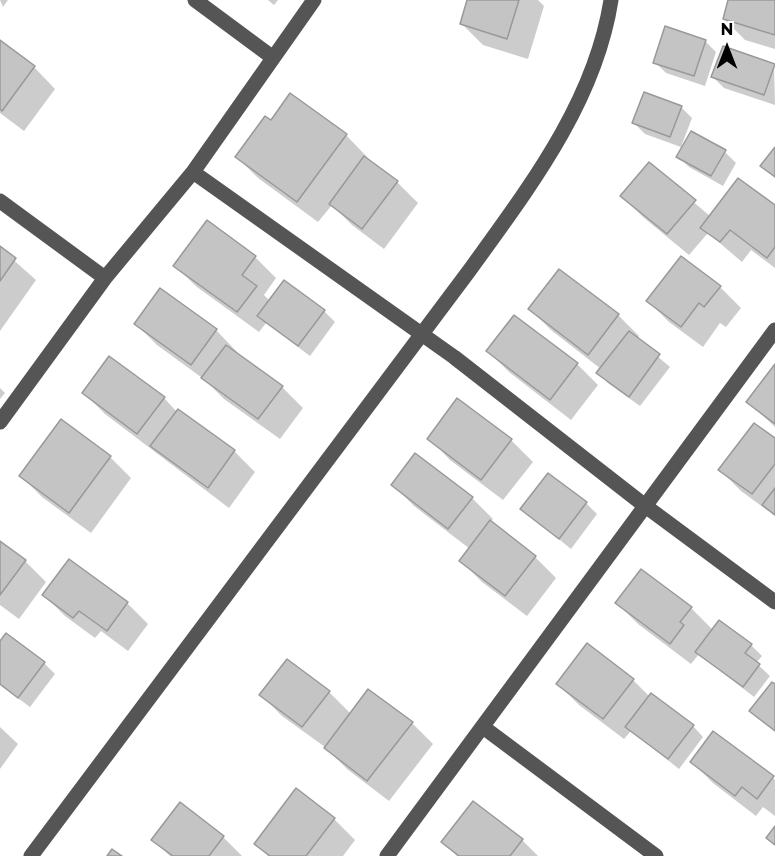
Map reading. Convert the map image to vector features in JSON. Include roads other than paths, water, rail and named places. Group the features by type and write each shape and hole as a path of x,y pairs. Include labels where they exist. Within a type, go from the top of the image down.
{"street":[{"path":"195,0 272,57"},
{"path":"0,422 105,278 193,172 314,0"},
{"path":"32,856 422,335 538,175 579,100 608,19 611,0"},
{"path":"193,172 422,335 775,602"},
{"path":"0,201 105,278"},
{"path":"387,856 775,330"},
{"path":"483,728 656,856"}]}
